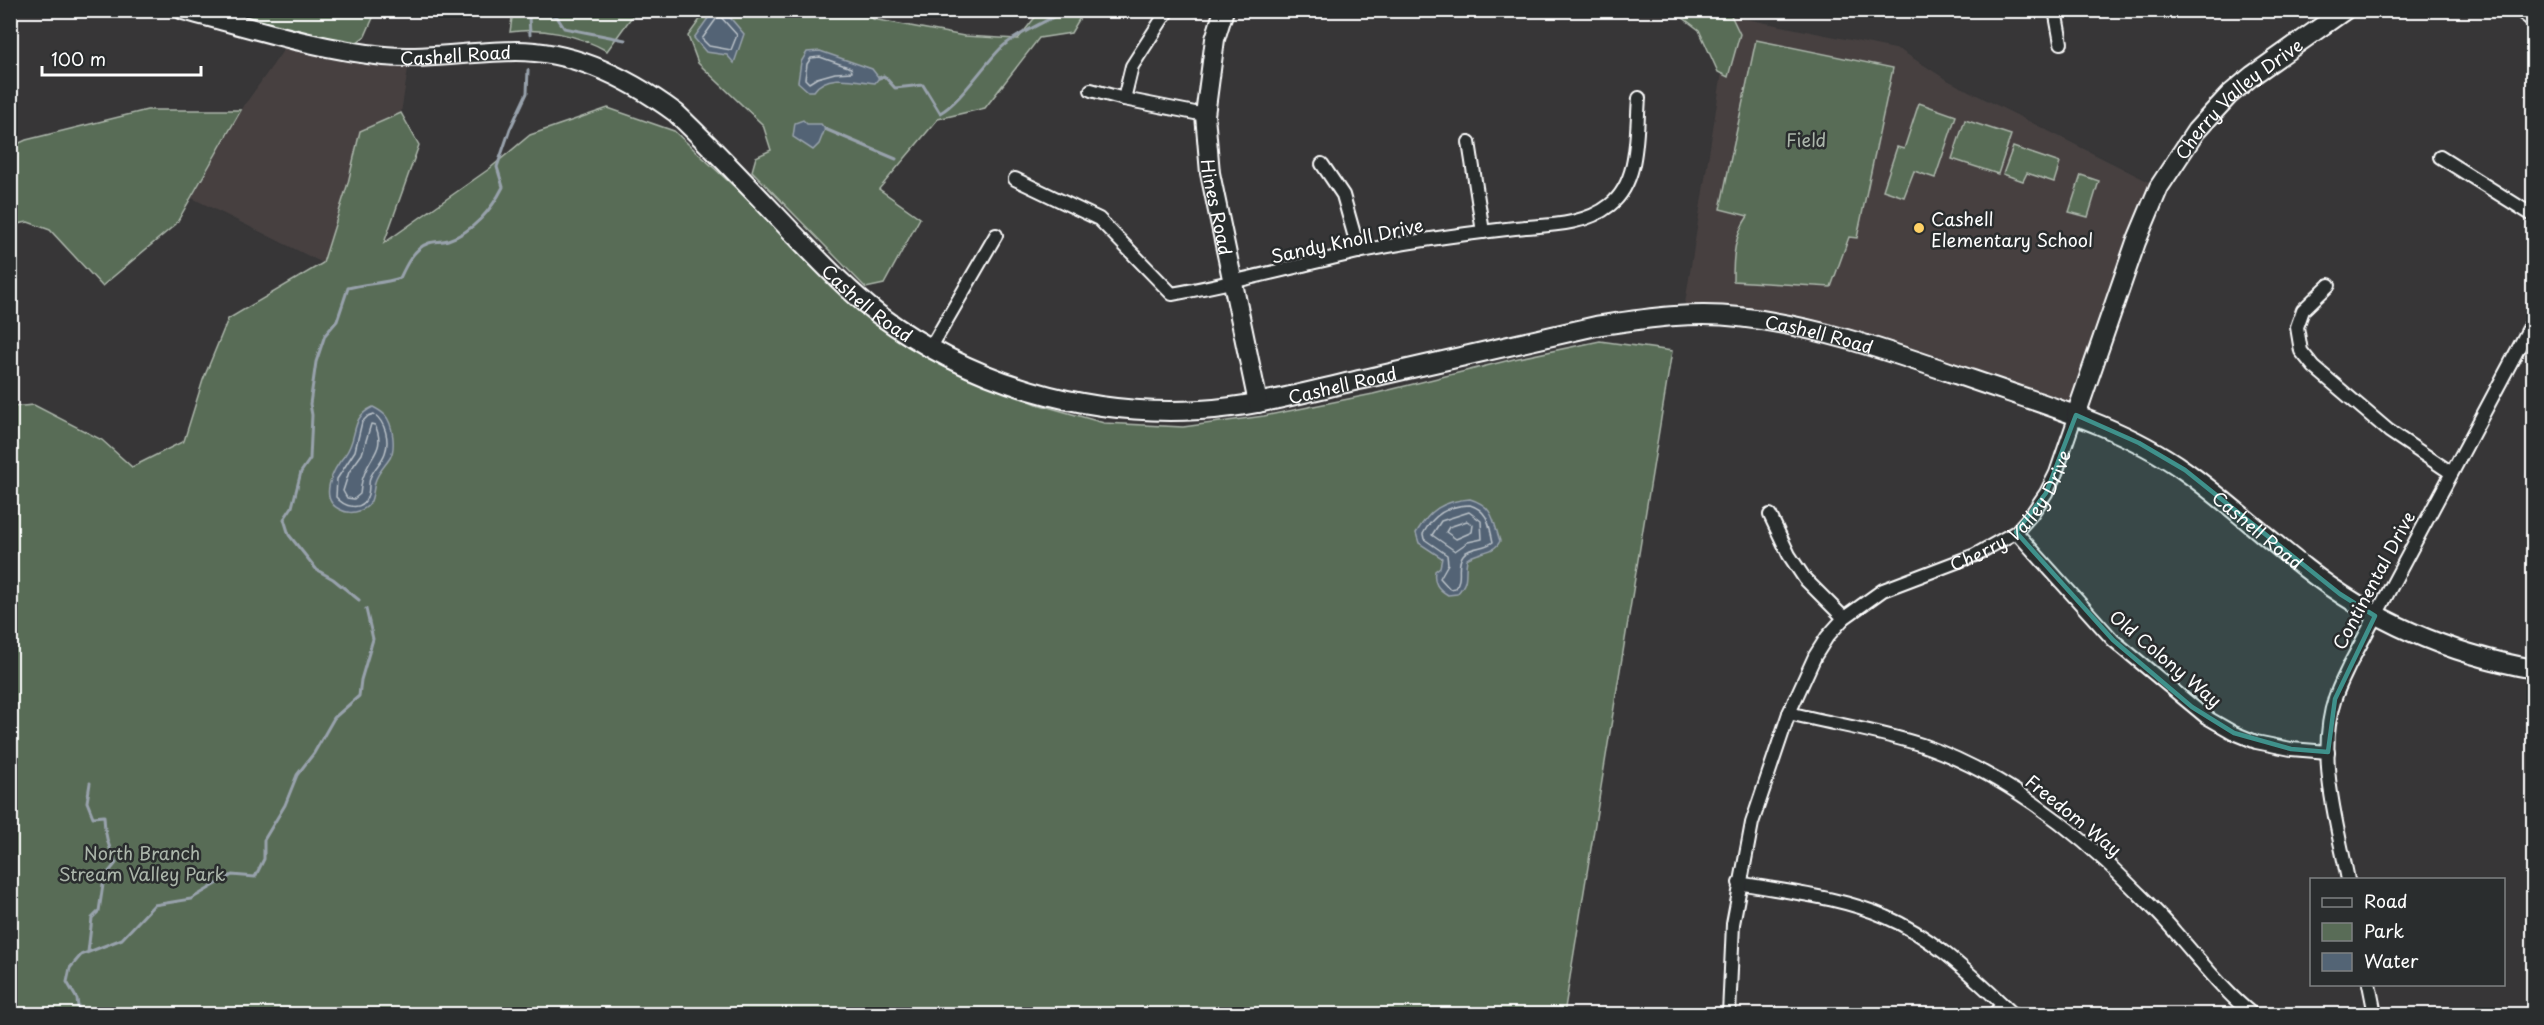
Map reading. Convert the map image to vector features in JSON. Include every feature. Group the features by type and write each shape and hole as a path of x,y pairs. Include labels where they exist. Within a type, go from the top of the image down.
{"street":[{"name":"Cashell Road","path":"183,10 345,51 386,56 517,51 566,58 598,68 648,93 676,113 834,275 879,314 931,347 979,373 1021,388 1124,410 1200,411 1258,403 1644,318 1737,316 1805,326 1861,342 2076,415 2139,442 2185,470 2307,570 2375,616 2440,645 2498,663 2534,669"},
{"path":"1124,99 1132,66 1168,10"},
{"name":"Hines Road","path":"1224,10 1215,39 1205,115 1210,173 1258,403"},
{"path":"2055,10 2061,43"},
{"name":"Cherry Valley Drive","path":"1729,1014 1730,951 1739,883 1758,800 1789,713 1815,656 1827,637 1844,618 1883,590 1975,555 2016,531 2031,515 2056,473 2136,242 2159,187 2196,131 2229,94 2345,10"},
{"path":"2522,11 2534,22"},
{"path":"1091,90 1205,115"},
{"name":"Sandy Knoll Drive","path":"1015,179 1099,219 1172,294 1233,284 1359,252 1483,232 1575,221 1597,214 1612,203 1623,190 1633,168 1639,98"},
{"path":"1469,142 1483,232"},
{"path":"2440,157 2534,216"},
{"path":"1322,164 1343,195 1359,252"},
{"path":"931,347 996,235"},
{"path":"2329,285 2303,310 2297,327 2301,351 2314,367 2389,431 2450,472"},
{"name":"Continental Drive","path":"2348,878 2331,785 2328,752 2335,699 2350,664 2450,472 2534,319"},
{"path":"1770,515 1789,555 1806,579 1844,618"},
{"name":"Old Colony Way","path":"2016,531 2113,640 2199,712 2219,726 2256,742 2292,749 2328,752"},
{"name":"Freedom Way","path":"1789,713 1920,744 1966,762 2017,791 2058,821 2129,883 2173,929 2231,997 2252,1014"},
{"path":"1739,883 1838,902 1886,917 1931,944 1998,1010 2013,1014"},
{"path":"2369,986 2375,1014"}],"highlighted area":[{"path":"2076,415 2139,443 2185,470 2340,594 2375,616 2335,699 2328,752 2291,749 2234,733 2192,707 2113,640 2016,532 2046,493"}],"shaded area":[{"name":"Cashell Elementary School","path":"1731,16 1900,50 1947,80 2159,187 2076,415 1861,343 1683,316"},
{"path":"292,38 410,56 401,113 360,131 348,183 323,263 192,198 241,110"}],"green space":[{"path":"513,10 636,11 607,51 585,41 560,34 535,31 510,32"},
{"path":"183,11 376,11 365,36 345,51"},
{"path":"706,11 866,11 873,19 964,36 1018,39 1040,11 1084,11 1071,33 1039,38 985,108 938,119 879,189 920,218 884,284 866,288 752,171 756,157 771,150 763,125 698,63 688,36"},
{"path":"1674,11 1729,11 1740,34 1728,77 1718,72 1699,30"},
{"name":"Field","path":"1756,40 1893,68 1857,238 1849,237 1831,287 1733,281 1735,247 1748,216 1720,209"},
{"path":"1919,103 1956,116 1935,178 1914,171 1904,197 1883,190 1897,147 1904,149"},
{"name":"North Branch Stream Valley Park","path":"608,108 674,131 752,203 841,294 971,377 1037,404 1104,423 1183,427 1264,416 1373,394 1514,359 1600,341 1672,351 1564,1014 11,1014 11,407 34,405 102,440 132,467 184,441 203,380 228,319 323,263 348,183 360,131 401,113 419,145 384,243 489,169 530,135"},
{"path":"147,110 241,110 176,224 102,286 50,230 28,222 11,225 11,147 26,140"},
{"path":"1965,120 2011,135 1998,174 1952,159"},
{"path":"2013,147 2060,163 2054,182 2027,173 2023,181 2003,174"},
{"path":"2081,175 2099,181 2088,217 2069,212"}],"water":[{"path":"713,11 727,14 744,34 734,63 727,55 706,52 694,38"},
{"path":"820,51 872,69 879,78 875,83 842,79 826,81 814,91 808,91 798,82 801,62 807,52"},
{"path":"803,120 807,124 821,124 825,129 819,144 813,150 793,137 795,123"},
{"path":"373,407 388,419 392,430 392,454 376,478 370,503 357,512 345,512 334,505 330,499 332,476 349,448 357,422 365,411"},
{"path":"1470,499 1488,510 1500,541 1494,548 1467,559 1464,585 1457,594 1448,595 1439,588 1435,579 1435,571 1440,567 1442,558 1419,543 1416,533 1426,518 1438,508 1452,502"}],"waterway":[{"path":"530,35 529,16 532,10"},
{"path":"539,10 557,17 564,28 625,40"},
{"path":"879,78 884,76 895,88 923,85 940,113 955,101 1007,43 1067,10"},
{"path":"359,600 333,579 317,570 289,535 284,519 292,507 301,472 310,459 312,415 310,404 316,362 325,335 337,321 348,288 400,278 419,249 429,243 448,240 466,231 481,219 493,203 503,187 497,167 510,129 527,93 528,70"},
{"path":"825,129 896,159"},
{"path":"79,1014 77,999 67,982 70,968 81,955 122,939 154,905 191,899 232,875 255,877 264,859 264,840 285,805 297,775 314,753 334,718 359,696 361,680 373,639 366,609"},
{"path":"88,952 92,918 99,911 104,878 116,863 107,840 104,816 93,817 87,802 90,783"}],"place":[{"name":"Cashell Elementary School","path":"1919,228"}]}
